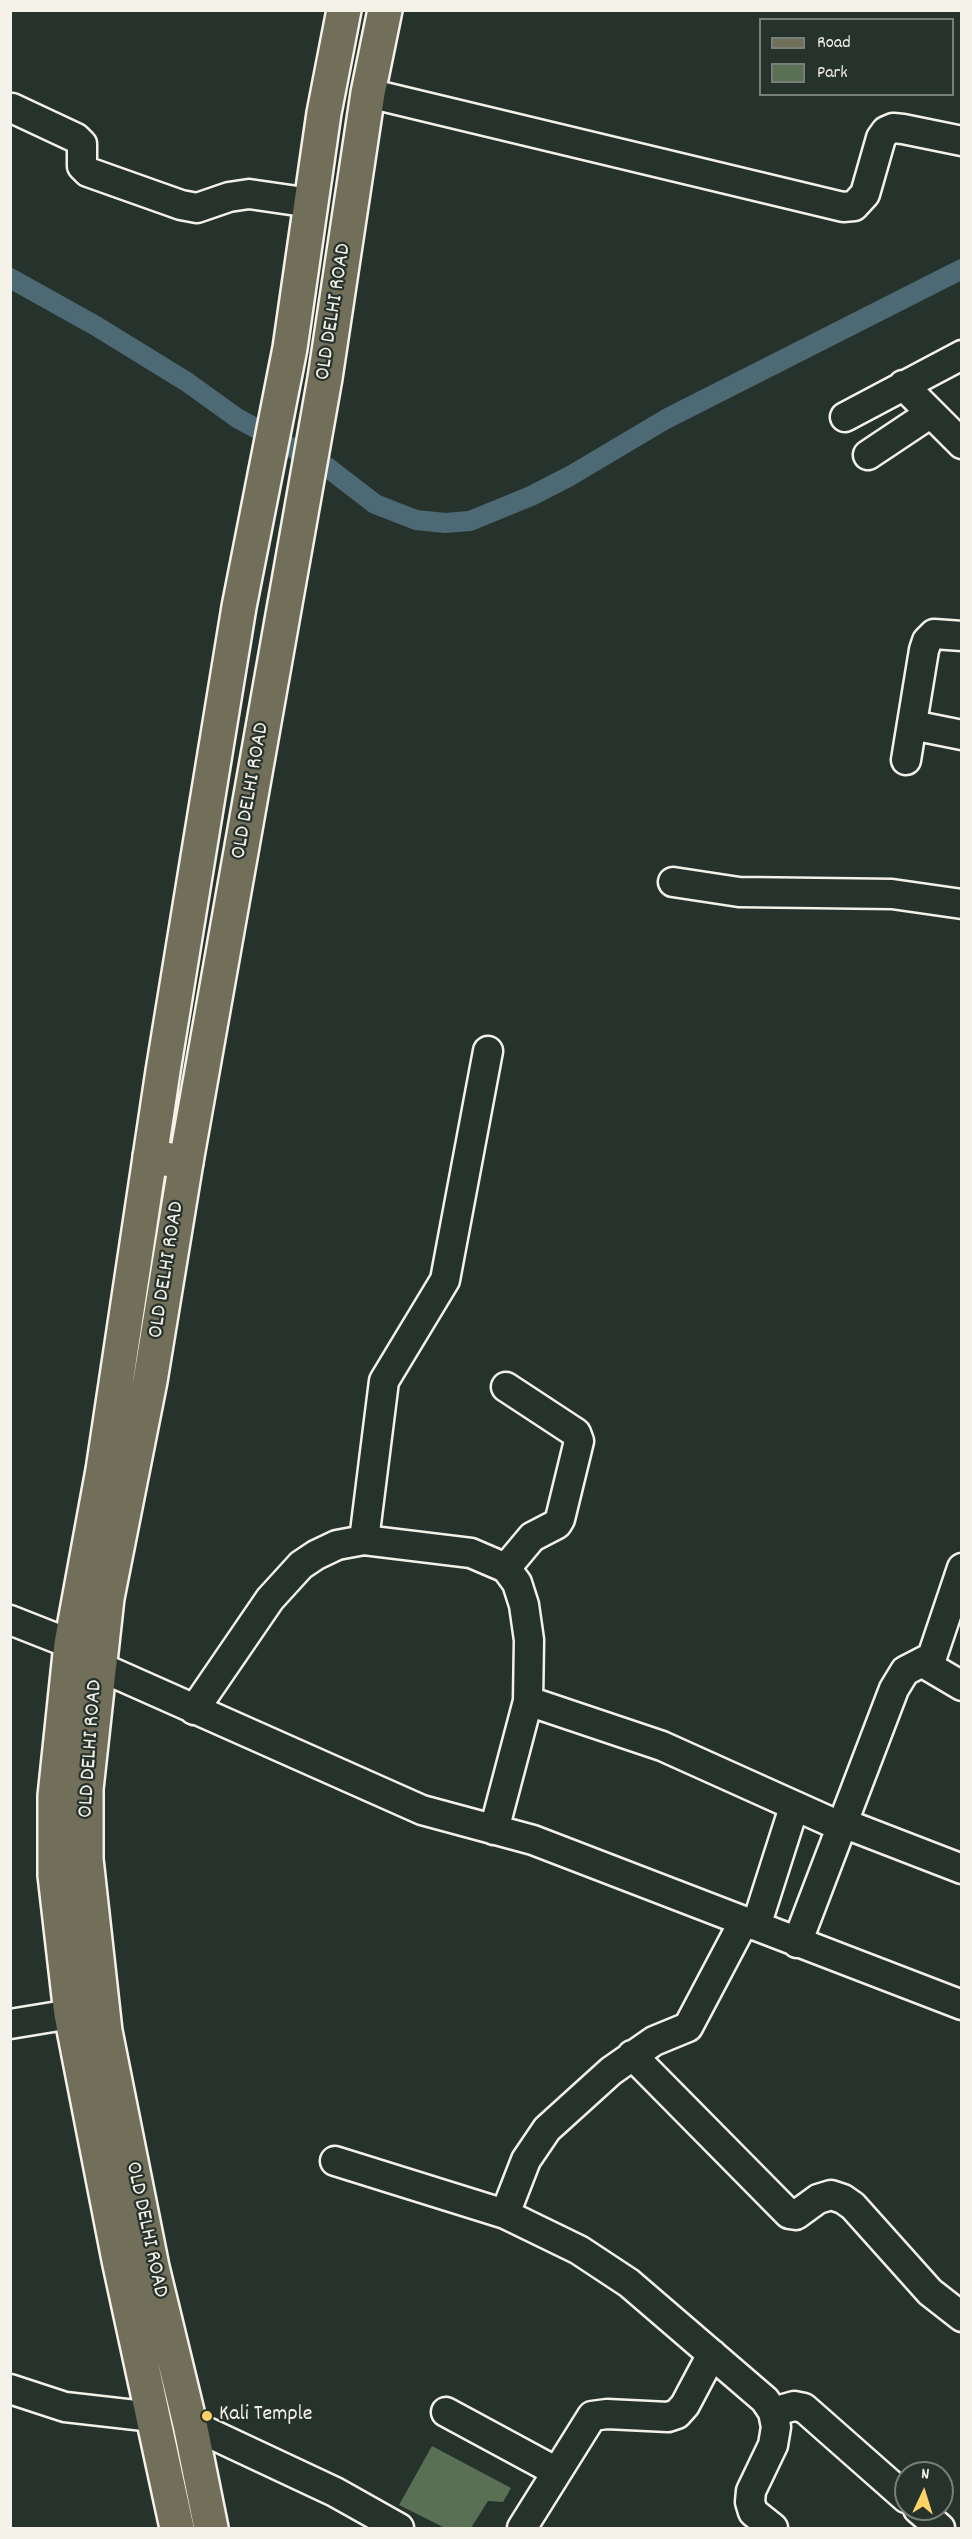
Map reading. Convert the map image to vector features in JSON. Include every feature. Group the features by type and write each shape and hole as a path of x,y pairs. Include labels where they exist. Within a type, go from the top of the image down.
{"main road":[{"name":"OLD DELHI ROAD","path":"177,2529 119,2260 71,2013 55,1875 55,1796 71,1644 103,1470 150,1157 263,478 290,348 324,113 344,10"},
{"name":"OLD DELHI ROAD","path":"211,2529 190,2424 147,2244 105,2031 86,1859 87,1789 98,1666 107,1598 150,1380 186,1161 325,378 368,93 385,10"},
{"path":"150,1157 186,1161"}],"street":[{"path":"368,93 843,207 854,206 866,194 881,138 886,131 893,128 903,129 962,141"},
{"path":"12,108 76,138 82,144 82,166 88,172 182,205 197,208 229,197 249,194 311,203"},
{"path":"846,417 962,355"},
{"path":"903,385 962,444"},
{"path":"868,455 931,413"},
{"path":"906,760 927,641 934,634 962,636"},
{"path":"912,725 962,735"},
{"path":"674,882 739,892 892,894 962,904"},
{"path":"364,1540 384,1381 445,1280 488,1051"},
{"path":"506,1387 576,1433 579,1441 560,1519 557,1524 532,1537 506,1568"},
{"path":"194,1710 270,1599 301,1564 316,1555 337,1545 364,1540 471,1553 506,1568 517,1584 524,1605 530,1660 528,1701 494,1830"},
{"path":"797,1943 900,1677 905,1671 932,1657 937,1648 962,1568"},
{"path":"10,1620 71,1644"},
{"path":"923,1663 962,1686"},
{"path":"98,1666 422,1810 533,1840 962,2005"},
{"path":"528,1701 662,1746 794,1807 962,1869"},
{"path":"505,2214 526,2160 547,2129 598,2080 632,2055 654,2041 688,2027 750,1924 794,1807"},
{"path":"10,2024 71,2013"},
{"path":"632,2055 789,2214 796,2215 818,2199 831,2195 843,2199 853,2206 930,2292 962,2318"},
{"path":"335,2161 505,2214 606,2267 630,2283 765,2400 773,2412 776,2427 773,2445 751,2491 750,2502 753,2512 773,2529"},
{"path":"522,2529 592,2416 607,2414 668,2417 677,2414 685,2405 712,2354"},
{"path":"10,2389 65,2407 153,2417"},
{"path":"773,2412 794,2406 804,2408 894,2487"},
{"path":"446,2412 557,2472"},
{"path":"190,2424 335,2492 399,2529"}],"green space":[{"path":"432,2446 511,2488 503,2502 488,2501 471,2528 445,2528 399,2505"}],"waterway":[{"path":"10,278 96,326 187,382 237,418 327,467 375,504 416,520 445,523 470,521 531,496 570,476 666,419 962,269"}],"place":[{"name":"Kali Temple","path":"207,2416"}]}
